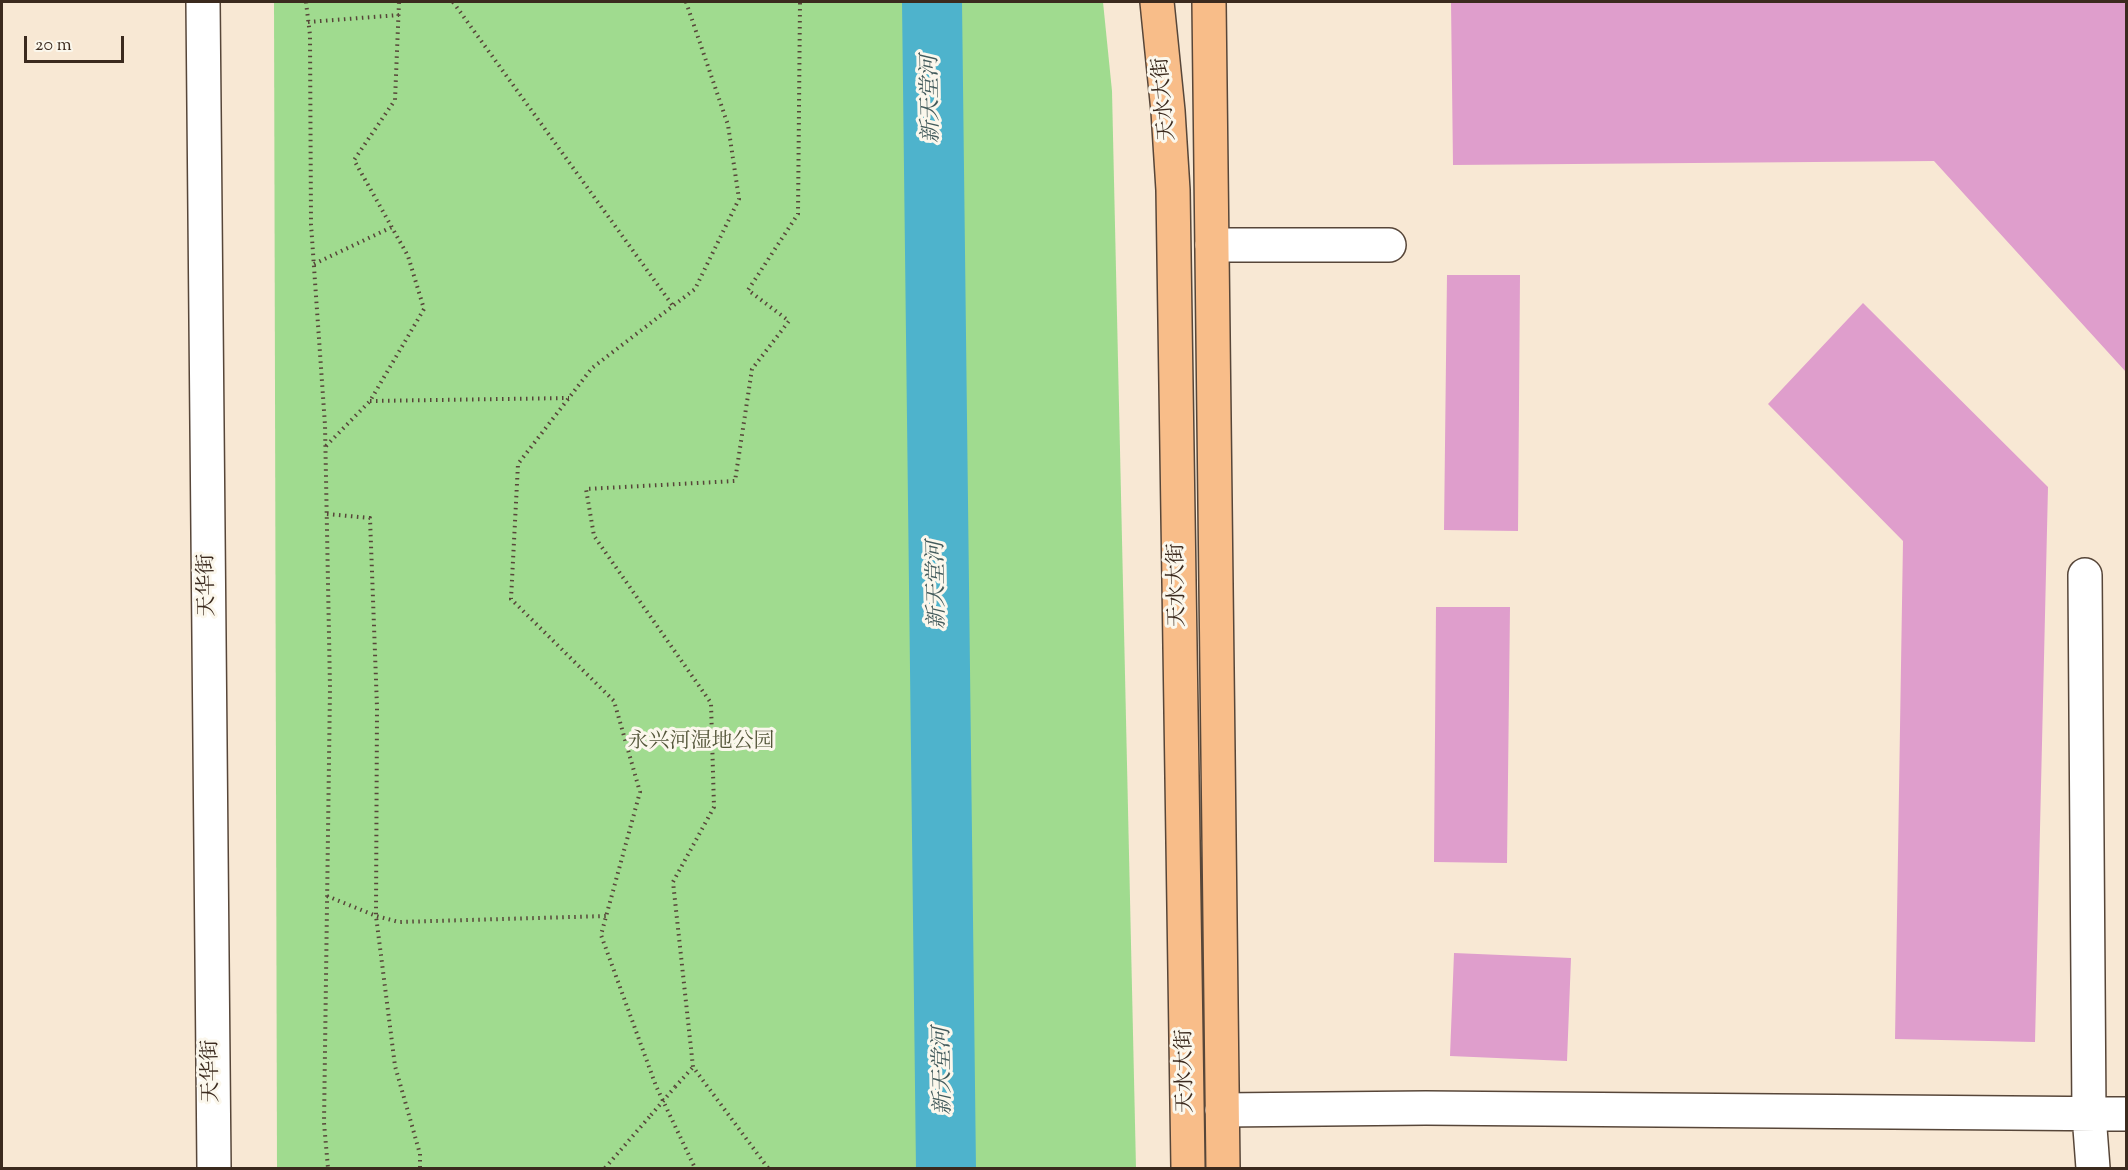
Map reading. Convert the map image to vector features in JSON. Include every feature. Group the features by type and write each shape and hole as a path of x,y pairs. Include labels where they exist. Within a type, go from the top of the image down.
{"main road":[{"name":"天水大街","path":"1157,2 1173,190 1188,1168"},
{"name":"天水大街","path":"1209,2 1223,1168"}],"street":[{"name":"天华街","path":"203,2 214,1168"},
{"path":"1212,245 1389,245"},
{"path":"2085,575 2089,1114 2092,1168"},
{"path":"1222,1111 1426,1108 2127,1114"}],"path":[{"path":"306,2 311,224 327,514 330,688 324,1123 328,1168"},
{"path":"325,446 370,401 424,309 408,256 354,160 395,100 399,2"},
{"path":"453,2 673,306"},
{"path":"686,2 728,125 740,199 695,289 592,368 518,464 511,599 614,701 640,792 601,935 656,1086 695,1168"},
{"path":"768,1168 693,1067 673,882 714,807 711,703 594,536 586,489 735,481 752,369 789,321 748,290 798,214 800,2"},
{"path":"308,22 399,15"},
{"path":"314,264 392,227"},
{"path":"370,401 569,398"},
{"path":"327,514 370,518 377,707 376,916 395,1066 420,1154 420,1168"},
{"path":"327,896 376,916 399,922 607,916"},
{"path":"605,1168 693,1067"}],"green space":[{"name":"永兴河湿地公园","path":"274,2 1103,2 1112,91 1136,1168 277,1168"}],"building":[{"path":"1451,2 2126,2 2126,372 1934,161 1453,165"},
{"path":"1447,275 1520,275 1518,531 1444,530"},
{"path":"1863,303 2048,487 2035,1042 1895,1039 1903,541 1768,404"},
{"path":"1436,607 1510,607 1507,863 1434,862"},
{"path":"1454,953 1571,958 1567,1061 1450,1056"}],"waterway":[{"name":"新天堂河","path":"932,2 946,1168"}]}
